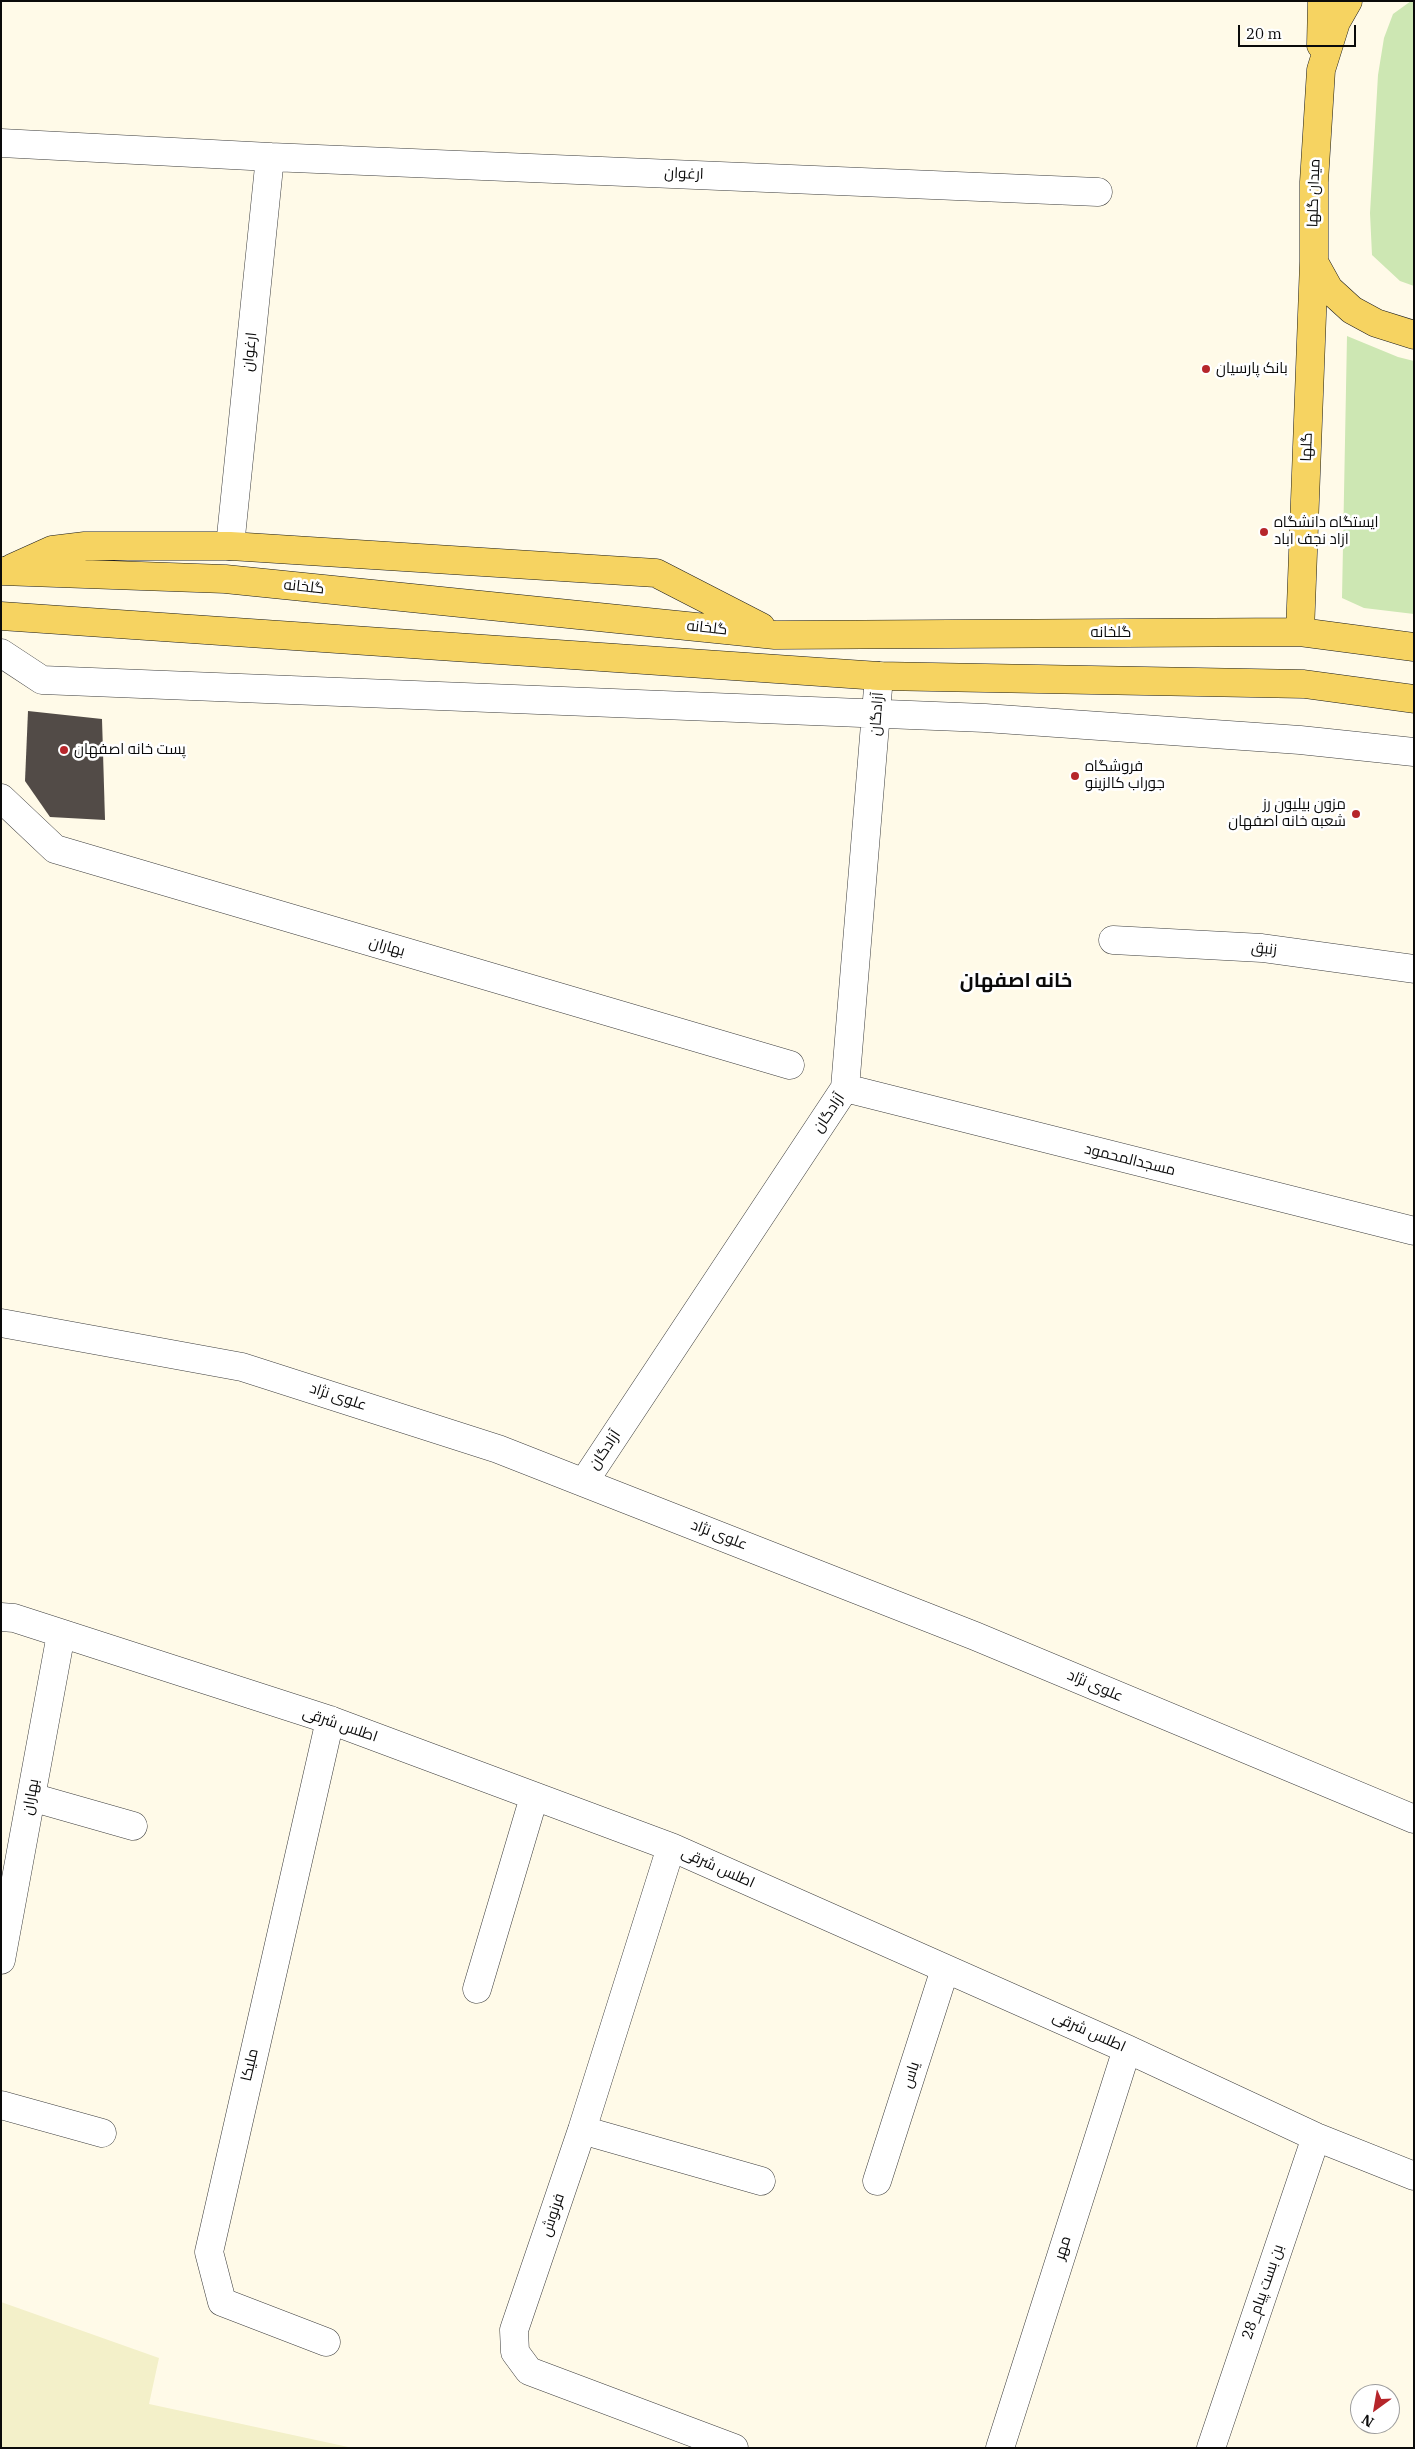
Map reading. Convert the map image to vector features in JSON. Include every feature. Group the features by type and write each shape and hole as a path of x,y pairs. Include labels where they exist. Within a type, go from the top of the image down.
{"main road":[{"path":"1321,70 1322,1"},
{"name":"میدان گلها","path":"1348,1 1336,22 1321,70 1314,182 1314,262 1329,289 1352,310 1376,323 1414,335"},
{"name":"گلها","path":"1300,632 1314,262"},
{"path":"4,571 52,550 85,546 230,546 656,573 775,635"},
{"name":"گلخانه","path":"4,571 225,579 775,635 1300,632 1414,646"},
{"path":"1,616 879,676 1304,684 1414,699"}],"street":[{"name":"ارغوان","path":"1,143 270,157 1098,192"},
{"name":"ارغوان","path":"230,546 270,157"},
{"path":"1,654 42,680 985,718 1223,734 1414,752"},
{"name":"آزادگان","path":"584,1482 845,1088 878,714 879,676"},
{"name":"بهاران","path":"1,798 55,850 790,1065"},
{"name":"زنبق","path":"1113,940 1262,948 1414,969"},
{"name":"مسجدالمحمود","path":"845,1088 1414,1231"},
{"name":"علوی نژاد","path":"1,1323 242,1367 498,1449 984,1639 1414,1819"},
{"name":"اطلس شرقی","path":"1,1617 9,1616 330,1720 672,1847 1127,2049 1316,2137 1414,2176"},
{"name":"بهاران","path":"1,1960 61,1634"},
{"name":"ملیکا","path":"326,2342 222,2302 209,2252 330,1720"},
{"path":"31,1797 133,1826"},
{"path":"477,1989 534,1797"},
{"name":"فرنوش","path":"672,1847 582,2130 514,2330 515,2352 529,2372 734,2448"},
{"name":"یاس","path":"877,2181 945,1969"},
{"name":"مهر","path":"1000,2448 1127,2049"},
{"path":"1,2105 102,2133"},
{"path":"582,2130 761,2181"},
{"name":"بن بست پیام_28","path":"1211,2448 1316,2137"}],"shaded area":[{"path":"1,2302 159,2358 149,2404 353,2448 1,2448"}],"green space":[{"path":"1411,1 1414,1 1414,286 1400,281 1372,255 1370,213 1378,75 1384,38 1393,14"},
{"path":"1347,336 1398,357 1414,361 1414,614 1364,608 1342,598"}],"building":[{"name":"پست خانه اصفهان","path":"28,711 102,719 105,820 50,817 25,781"}],"place":[{"name":"بانک پارسیان","path":"1206,369"},
{"name":"ایستگاه دانشگاه ازاد نجف اباد","path":"1264,532"},
{"name":"پست خانه اصفهان","path":"64,750"},
{"name":"فروشگاه جوراب کالزینو","path":"1075,776"},
{"name":"مزون بیلیون رز شعبه خانه اصفهان","path":"1356,814"}],"district":[{"name":"خانه اصفهان","path":"1016,981"}]}
